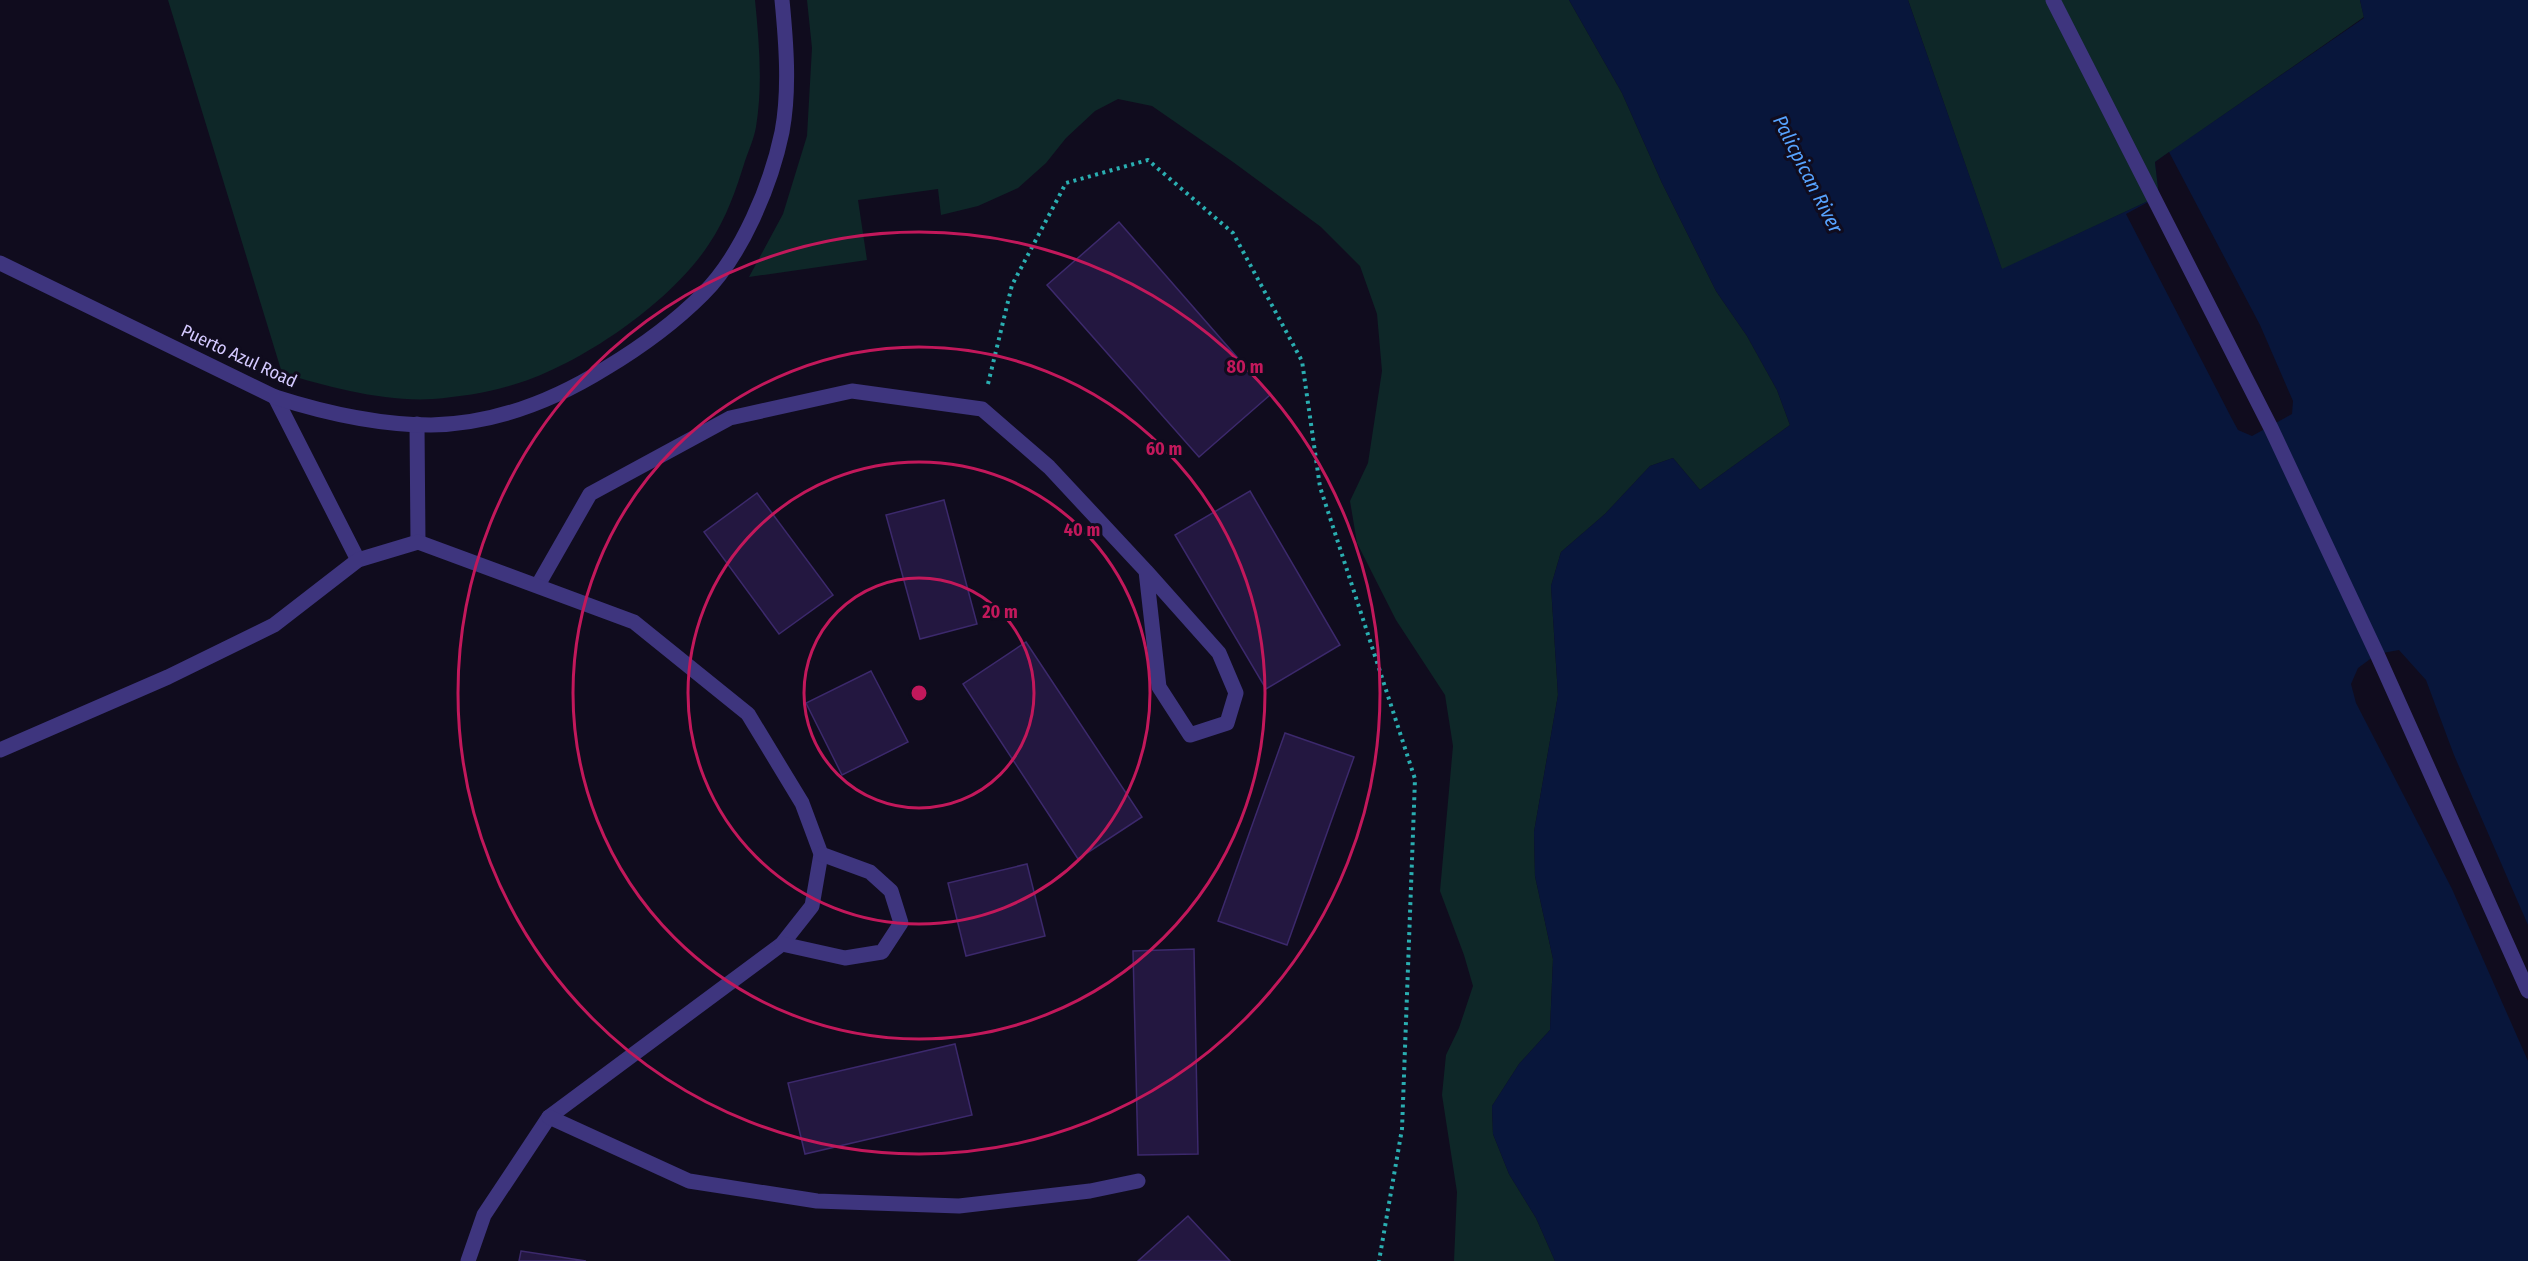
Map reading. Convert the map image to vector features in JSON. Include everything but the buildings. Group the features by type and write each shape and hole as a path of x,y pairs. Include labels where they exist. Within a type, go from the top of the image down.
{"street":[{"name":"Puerto Azul Road","path":"0,263 274,398 323,412 365,420 417,424 469,421 518,411 570,390 649,342 704,293 731,258 759,204 782,131 787,49 782,0"},
{"path":"2053,0 2271,428 2377,654 2528,991"},
{"path":"538,585 590,494 730,418 852,391 982,409 1049,467 1146,571 1219,653 1236,693 1227,723 1190,735 1159,687 1146,571"},
{"path":"274,398 358,560"},
{"path":"417,424 418,542"},
{"path":"0,750 168,677 274,625 358,560 418,542 634,622 748,714 802,803 821,854 812,906 782,944 549,1117 484,1215 468,1261"},
{"path":"782,944 845,958 882,952 901,923 891,891 870,872 821,854"},
{"path":"549,1117 689,1181 817,1201 960,1206 1090,1191 1138,1181"}],"path":[{"path":"982,409 1012,285 1066,183 1148,160 1233,233 1302,361 1320,487 1414,779 1402,1129 1379,1261"}],"green space":[{"path":"168,0 755,0 760,79 755,131 730,204 709,244 671,289 647,310 592,349 535,377 471,394 414,399 376,396 338,388 282,373"},
{"path":"807,0 1569,0 1622,93 1662,183 1716,291 1747,336 1777,390 1790,425 1700,490 1673,458 1650,466 1605,514 1561,552 1551,586 1558,695 1534,832 1535,876 1553,959 1550,1030 1519,1064 1492,1106 1493,1134 1509,1174 1536,1218 1555,1261 1454,1261 1457,1192 1442,1095 1446,1055 1459,1028 1473,986 1440,891 1453,746 1445,695 1396,620 1357,543 1350,501 1368,463 1382,371 1377,314 1360,266 1321,227 1152,106 1118,99 1095,111 1066,138 1046,163 1018,188 978,206 941,215 938,189 858,200 867,260 749,277 783,214 807,136 812,48"},
{"path":"1908,0 2360,0 2364,17 2156,162 2159,196 2002,270"}],"water":[{"name":"Palicpican River","path":"1569,0 1908,0 2002,269 2159,196 2155,162 2364,18 2360,0 2528,0 2528,1261 1555,1261 1536,1218 1509,1174 1493,1134 1492,1106 1519,1064 1550,1030 1553,959 1535,876 1534,832 1558,695 1551,586 1561,552 1605,514 1650,466 1673,458 1700,490 1790,425 1777,390 1747,336 1716,291 1662,183 1622,93"}],"pier":[{"path":"2169,152 2260,325 2293,401 2292,414 2252,436 2238,430 2126,214 2159,196 2155,162"},
{"path":"2399,650 2426,680 2454,755 2528,925 2528,1061 2452,889 2356,703 2351,684 2358,668 2377,654"}]}
